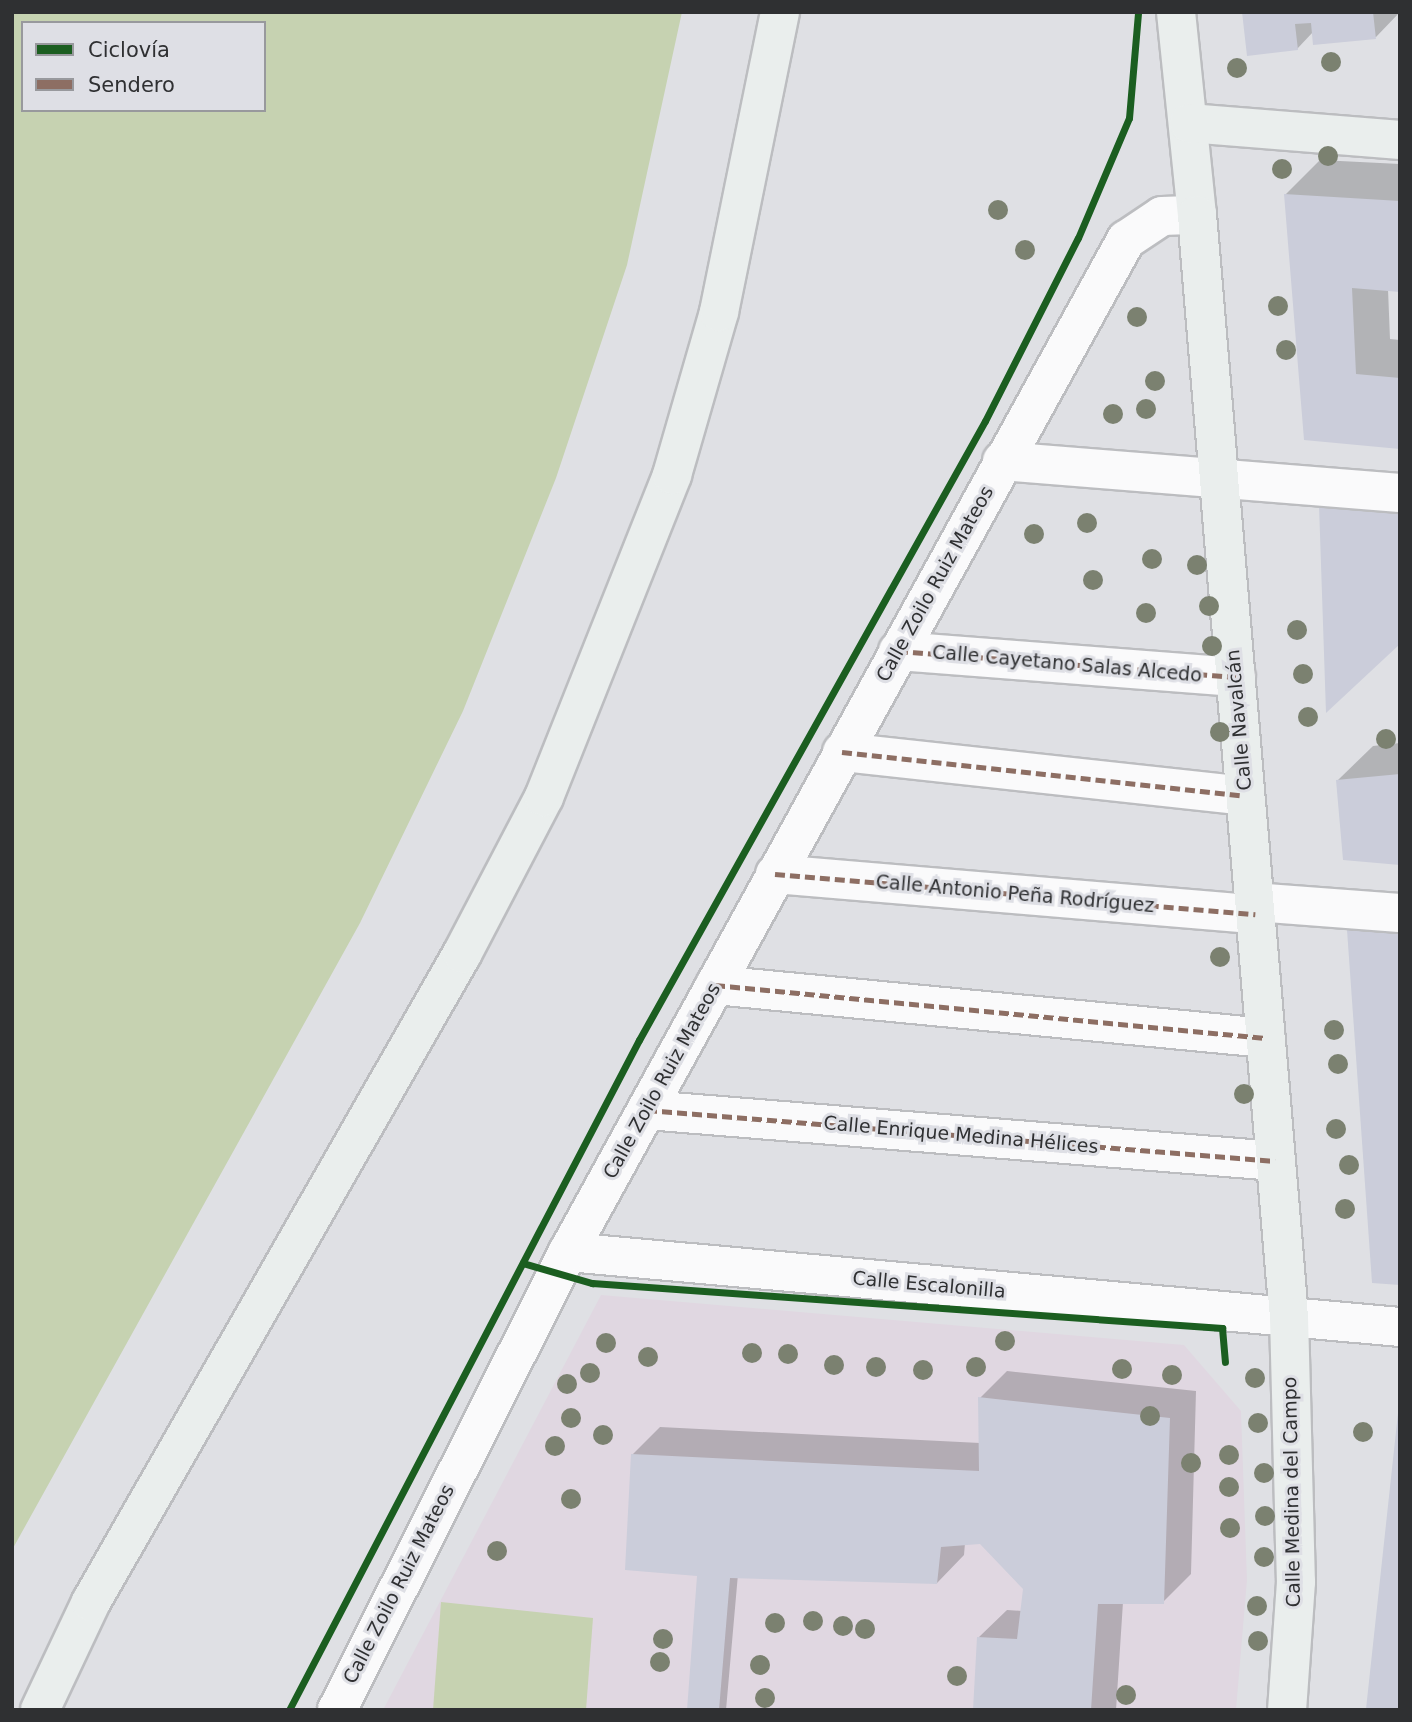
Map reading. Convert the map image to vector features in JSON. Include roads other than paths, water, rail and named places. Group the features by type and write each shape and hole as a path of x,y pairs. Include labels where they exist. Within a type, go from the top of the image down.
{"street":[{"path":"40,1710 91,1602 462,954 544,797 672,475 719,312 780,12"},
{"path":"1176,12 1189,123 1400,140"},
{"name":"Calle Navalcán","path":"1189,123 1289,1317"},
{"name":"Calle Zoilo Ruiz Mateos","path":"337,1710 568,1252 1126,240 1162,216 1197,215"},
{"path":"1002,461 1400,493"},
{"name":"Calle Cayetano Salas Alcedo","path":"898,650 1236,677"},
{"path":"842,752 1245,796"},
{"name":"Calle Antonio Peña Rodríguez","path":"775,874 1254,908 1400,914"},
{"path":"715,985 1265,1038"},
{"name":"Calle Enrique Medina Hélices","path":"646,1110 1275,1161"},
{"name":"Calle Escalonilla","path":"568,1252 1400,1327"},
{"name":"Calle Medina del Campo","path":"1287,1710 1296,1582 1289,1317"}]}
